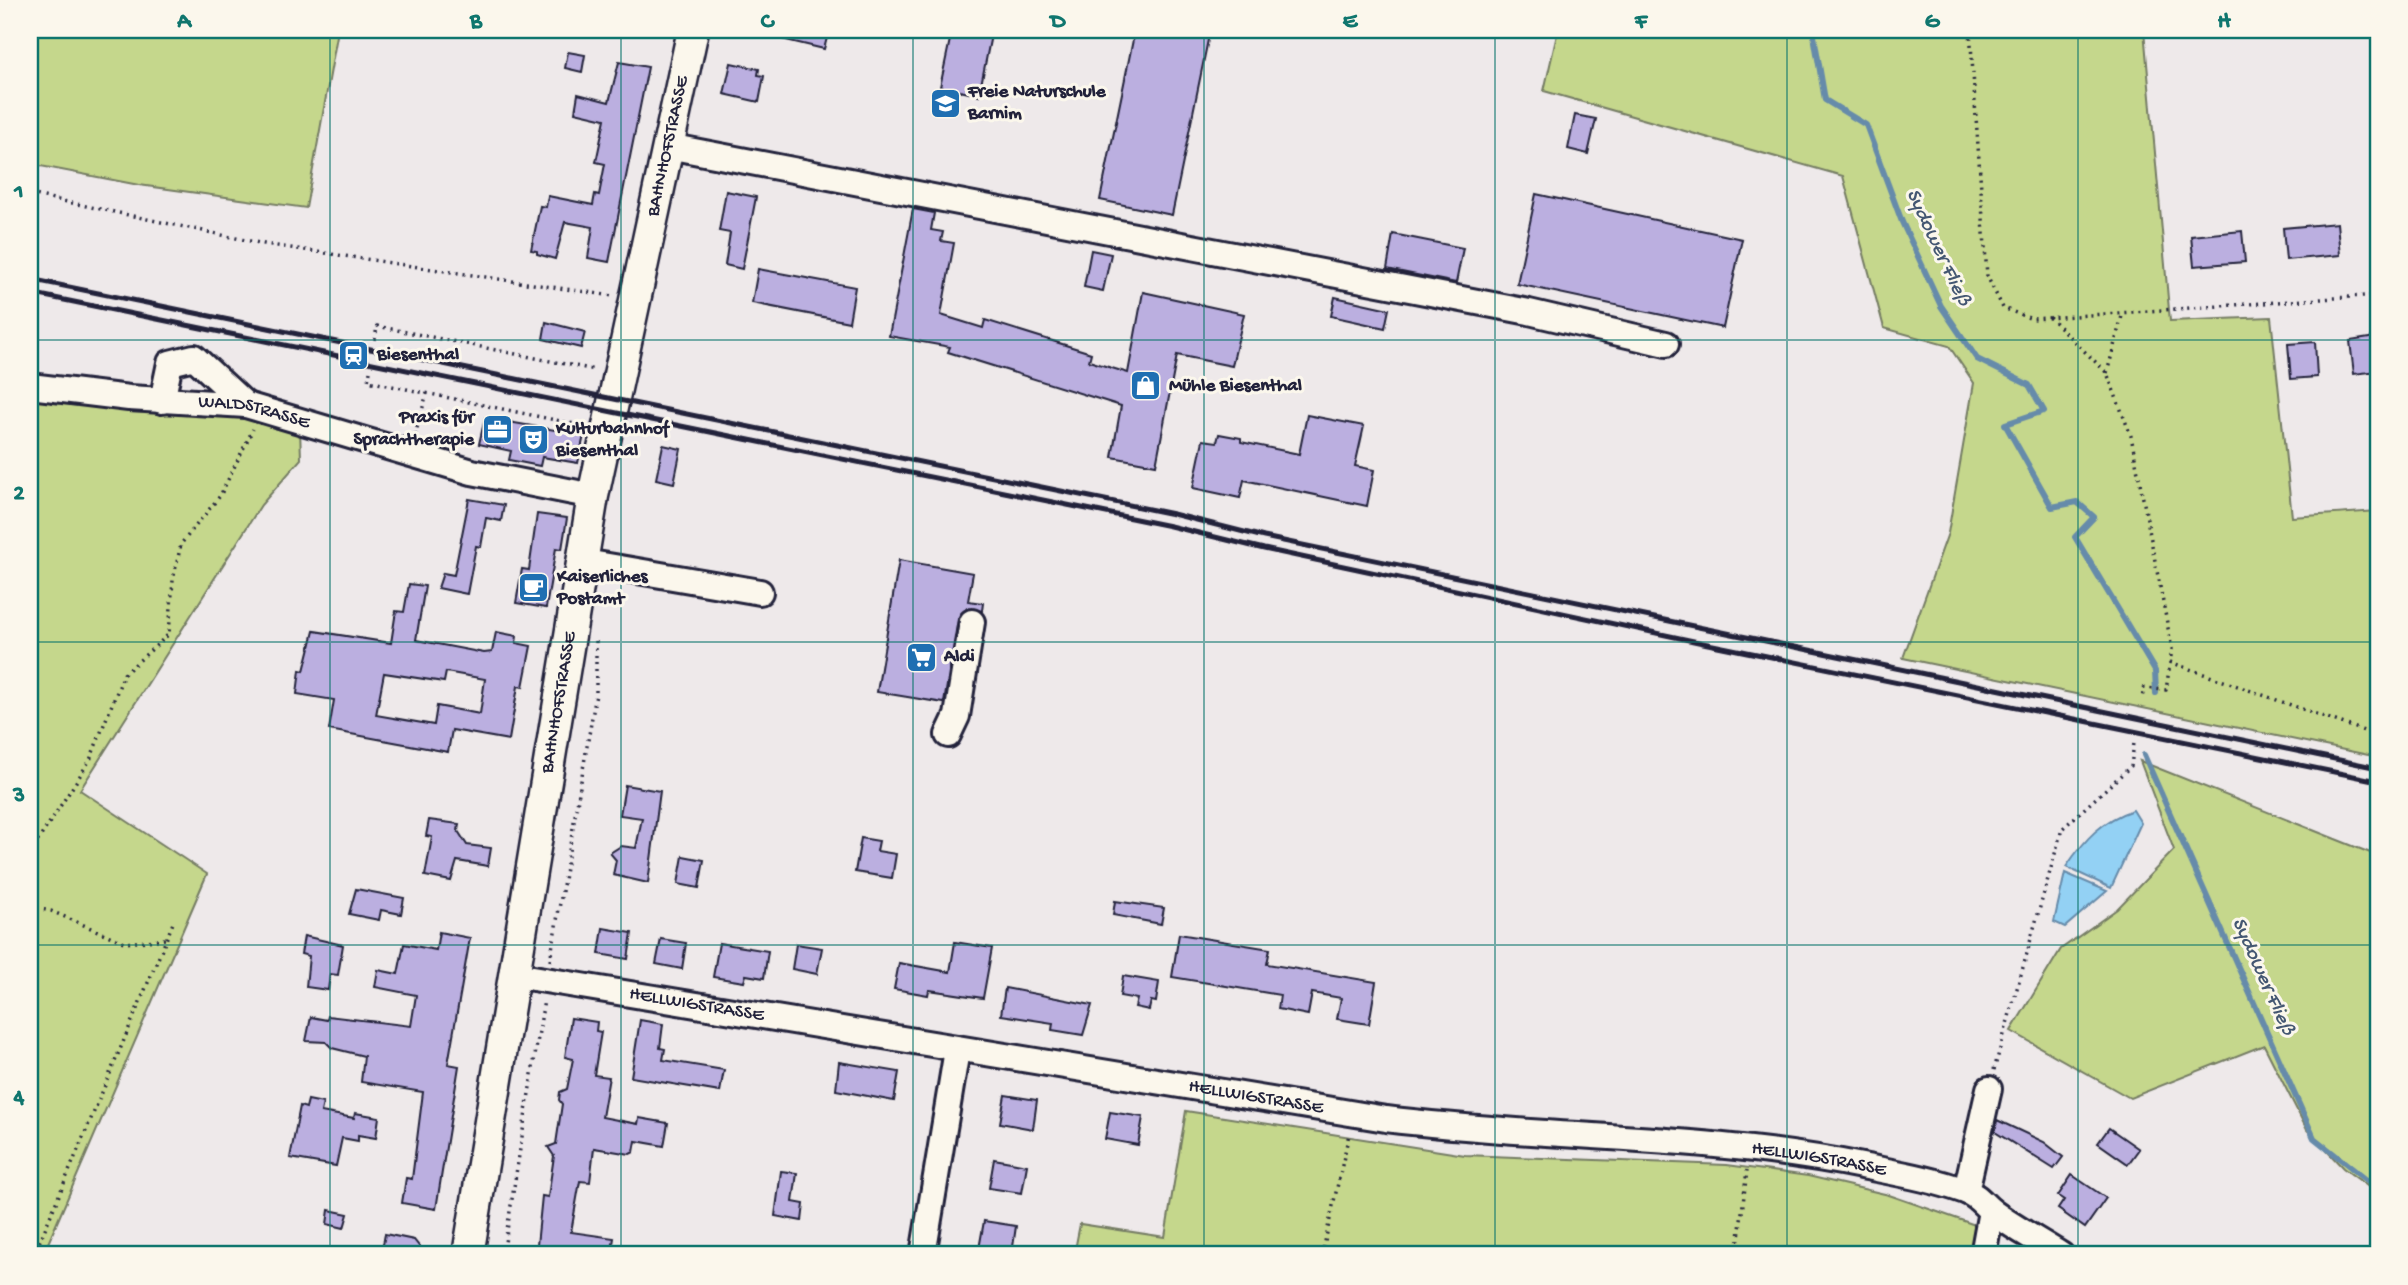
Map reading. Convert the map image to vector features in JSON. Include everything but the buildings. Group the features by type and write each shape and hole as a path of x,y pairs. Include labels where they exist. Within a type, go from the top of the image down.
{"main road":[{"name":"BAHNHOFSTRASSE","path":"468,1255 585,562 593,495 694,30"}],"street":[{"path":"668,146 1529,312 1667,344"},
{"path":"162,401 170,363 194,357 255,407"},
{"name":"WALDSTRASSE","path":"30,386 162,401 255,407 472,472 593,495"},
{"path":"585,562 760,592"},
{"path":"947,735 957,716 972,622"},
{"name":"HELLWIGSTRASSE","path":"515,975 1354,1114 1441,1126 1750,1147 1884,1171 1966,1191 1982,1199 1991,1211 2062,1255"},
{"path":"923,1255 957,1049"},
{"path":"1966,1191 1989,1089"},
{"path":"1983,1255 1991,1211"}],"path":[{"path":"1970,30 1986,276 2003,308 2032,318 2378,295"},
{"path":"30,194 264,244 634,301"},
{"path":"2107,373 2123,312"},
{"path":"2049,317 2107,373 2131,436 2172,649 2165,690 2144,688 2142,698"},
{"path":"374,340 377,326 618,374"},
{"path":"370,370 368,381 606,431"},
{"path":"410,452 427,393"},
{"path":"30,852 90,760 124,674 169,634 173,580 181,544 220,496 255,407"},
{"path":"503,1255 596,694 596,639"},
{"path":"2170,662 2378,736"},
{"path":"1989,1089 2062,829 2131,766 2134,743"},
{"path":"30,907 51,911 126,943 166,939"},
{"path":"34,1255 173,923"},
{"path":"1322,1255 1354,1114"},
{"path":"1737,1255 1750,1147"}],"green space":[{"path":"30,30 338,30 306,208 139,185 30,164"},
{"path":"1558,30 2144,30 2170,321 2271,317 2292,517 2378,511 2378,757 1903,658 1948,533 1974,383 1949,346 1884,328 1843,176 1544,91"},
{"path":"30,393 241,417 300,428 301,459 261,505 80,790 207,874 43,1255 30,1255"},
{"path":"2140,761 2378,856 2378,1194 2343,1168 2307,1130 2264,1045 2130,1098 2011,1031 2061,949 2117,909 2174,850"},
{"path":"1186,1111 1465,1155 1727,1165 1808,1176 1889,1195 1978,1226 1973,1255 1074,1255 1080,1224 1165,1237"}],"water":[{"path":"2133,810 2141,823 2111,888 2066,867 2103,825"},
{"path":"2065,873 2107,891 2065,927 2054,922"}],"waterway":[{"name":"Sydower Fließ","path":"1813,30 1825,100 1866,125 1902,222 1941,306 1977,359 2029,385 2044,411 2005,424 2052,507 2077,502 2094,517 2075,537 2155,671 2156,693"},
{"name":"Sydower Fließ","path":"2144,755 2314,1138 2378,1189"}],"railway":[{"path":"30,279 1173,514 1264,537 2378,768"},
{"path":"30,293 1170,526 1264,549 1703,643 2378,781"}],"place":[{"name":"Freie Naturschule Barnim","path":"945,103"},
{"name":"Biesenthal","path":"354,355"},
{"name":"Mühle Biesenthal","path":"1146,386"},
{"name":"Praxis für Sprachtherapie","path":"497,429"},
{"name":"Kulturbahnhof Biesenthal","path":"533,440"},
{"name":"Kaiserliches Postamt","path":"534,588"},
{"name":"Aldi","path":"921,657"}]}
